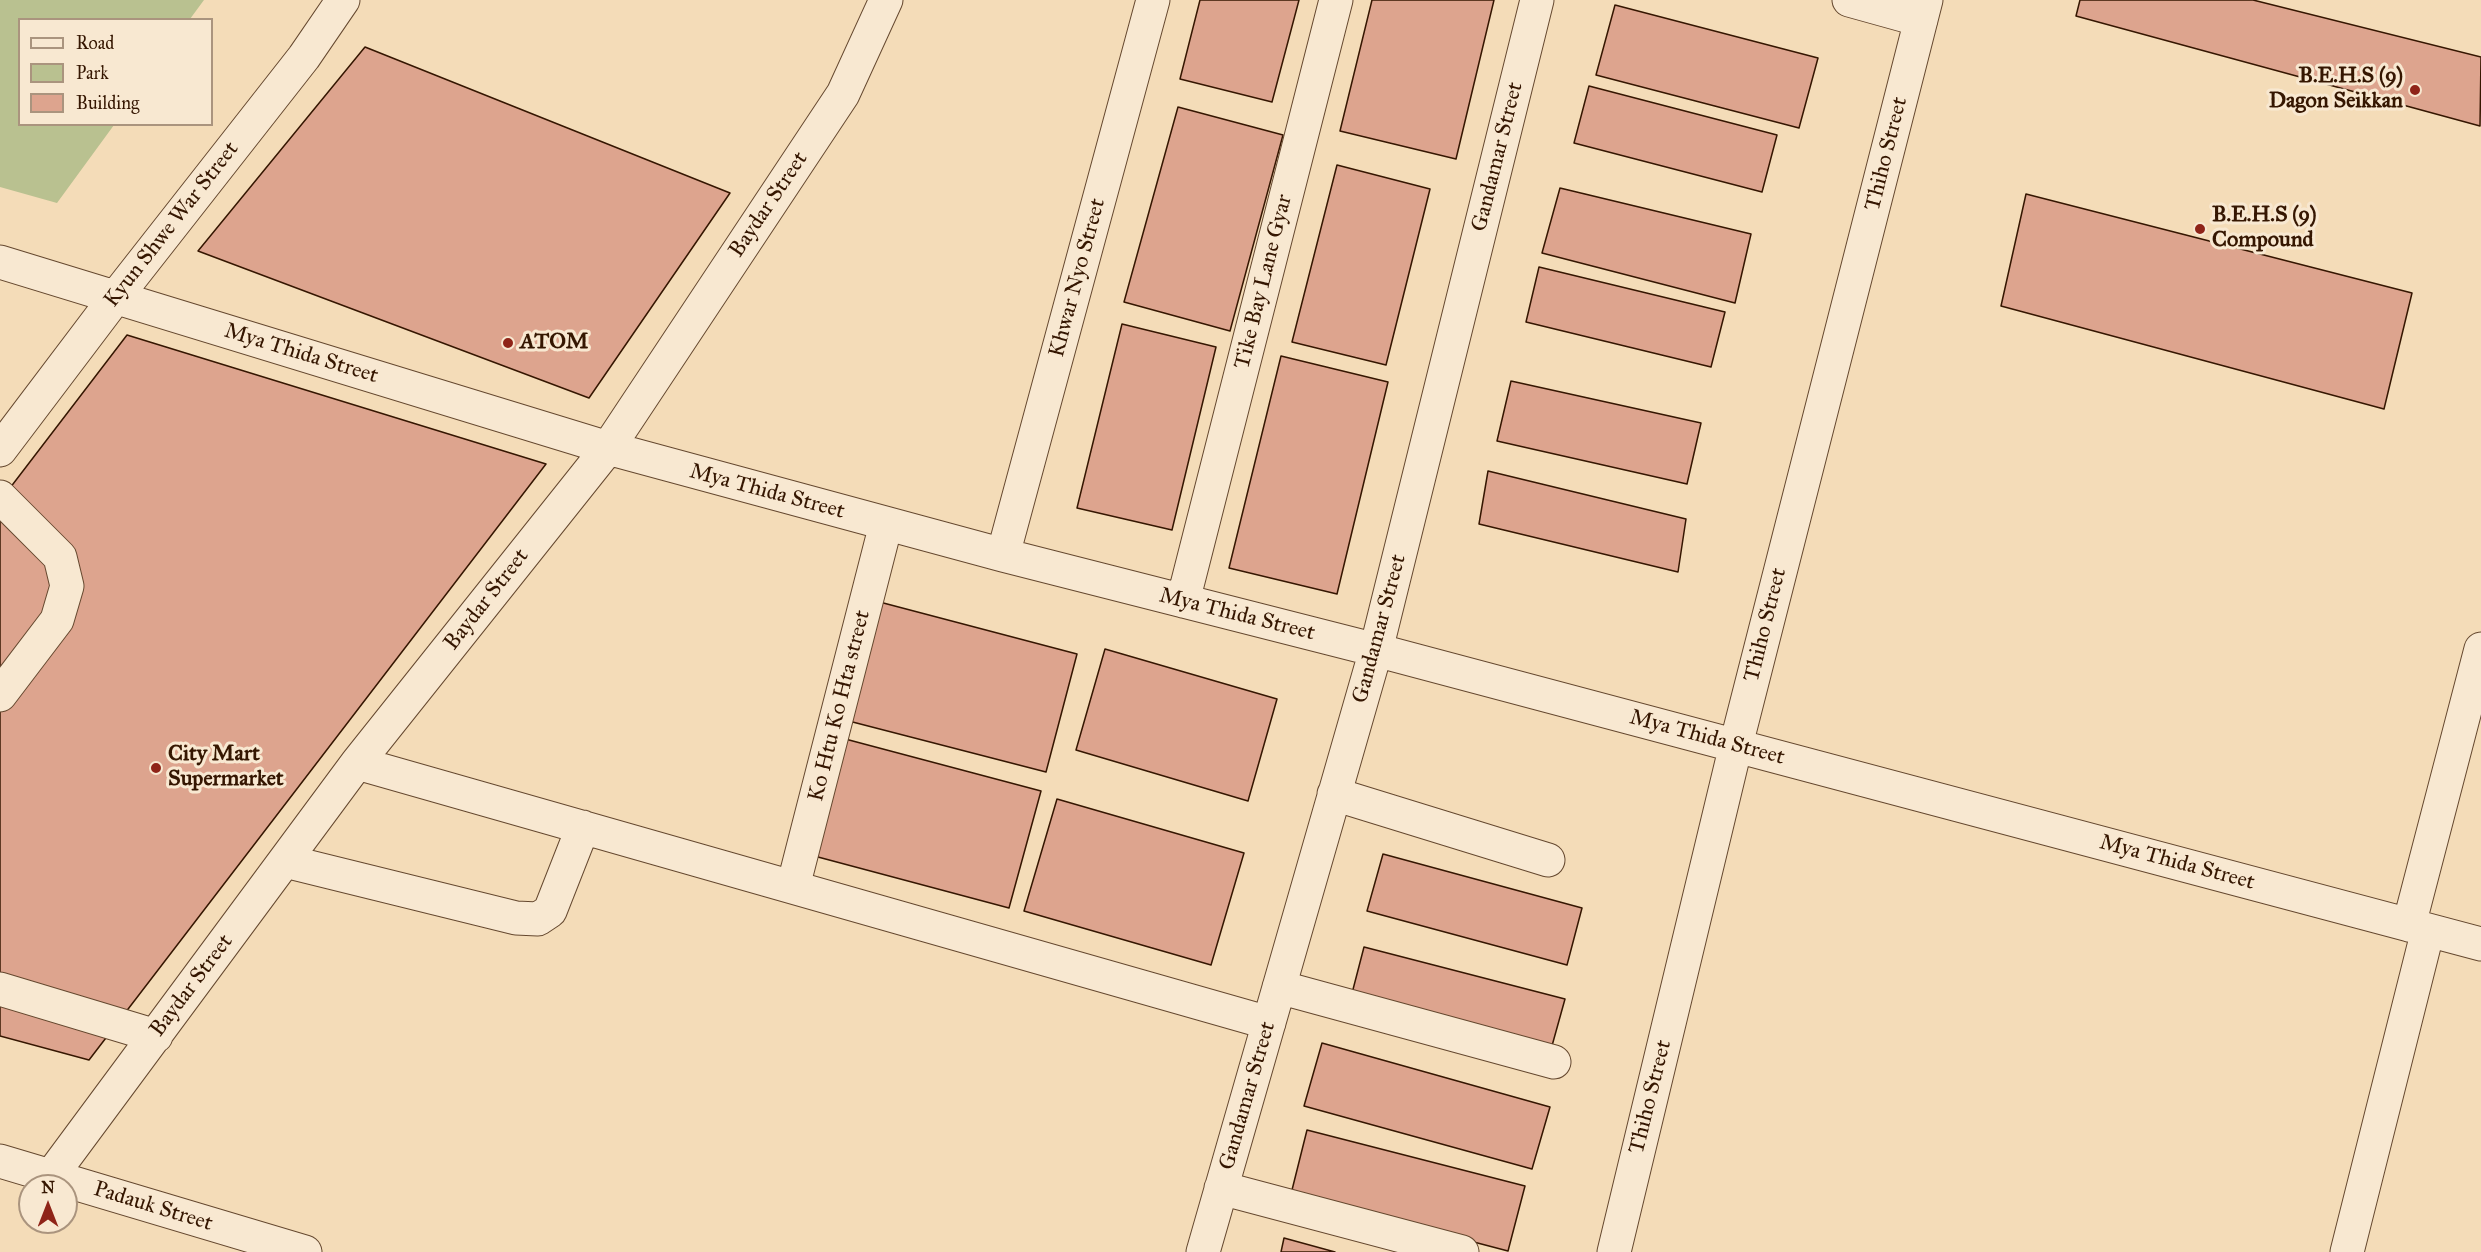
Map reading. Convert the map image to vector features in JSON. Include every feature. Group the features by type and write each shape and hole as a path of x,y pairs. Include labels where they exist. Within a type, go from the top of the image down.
{"street":[{"name":"Kyun Shwe War Street","path":"0,450 115,298 304,57 343,0"},
{"name":"Baydar Street","path":"52,1174 357,763 608,448 843,94 886,0"},
{"name":"Khwar Nyo Street","path":"1003,555 1153,0"},
{"name":"Tike Bay Lane Gyar","path":"1183,601 1336,0"},
{"name":"Gandamar Street","path":"1203,1252 1376,650 1537,0"},
{"path":"1849,0 1924,10"},
{"name":"Thiho Street","path":"1614,1252 1736,745 1924,10"},
{"name":"Mya Thida Street","path":"0,262 608,448 1003,555 1376,650 2481,944"},
{"path":"0,497 60,557 67,586 57,620 0,695"},
{"name":"Ko Htu Ko Hta street","path":"793,888 886,524"},
{"path":"2347,1252 2481,649"},
{"path":"357,763 1269,1023"},
{"path":"1334,794 1548,860"},
{"path":"285,861 516,918 538,919 550,911 583,827"},
{"path":"1279,987 1554,1062"},
{"path":"0,989 156,1036"},
{"name":"Padauk Street","path":"0,1161 44,1174"},
{"name":"Padauk Street","path":"78,1184 305,1252"},
{"path":"1221,1188 1462,1252"}],"green space":[{"path":"0,0 204,0 191,18 18,18 18,126 113,126 57,203 0,187"}],"building":[{"path":"1200,0 1299,0 1272,102 1180,79"},
{"path":"1372,0 1494,0 1456,159 1340,131"},
{"name":"B.E.H.S (9) Dagon Seikkan","path":"2080,0 2253,0 2481,57 2480,126 2076,16"},
{"path":"1615,5 1818,58 1799,128 1596,75"},
{"path":"365,47 730,193 589,398 198,251"},
{"path":"1589,86 1777,135 1762,192 1574,143"},
{"path":"1178,107 1283,135 1230,331 1124,302"},
{"path":"1337,165 1430,189 1386,365 1292,342"},
{"path":"1560,188 1751,234 1735,303 1542,253"},
{"path":"2026,194 2412,293 2384,409 2001,306"},
{"path":"1539,267 1725,312 1711,367 1526,322"},
{"path":"1122,324 1216,347 1172,530 1077,508"},
{"name":"City Mart Supermarket","path":"127,335 546,464 89,1060 0,1036 0,501"},
{"path":"1281,356 1388,382 1337,594 1229,568"},
{"path":"1511,381 1701,423 1687,484 1497,441"},
{"path":"1488,471 1686,519 1678,572 1479,524"},
{"path":"872,600 1077,654 1046,772 841,719"},
{"path":"1105,649 1277,699 1248,801 1076,750"},
{"path":"834,736 1041,791 1009,908 803,853"},
{"path":"1057,799 1244,853 1211,965 1024,911"},
{"path":"1383,854 1582,908 1567,965 1367,911"},
{"path":"1364,947 1565,999 1550,1053 1350,1001"},
{"path":"1322,1043 1550,1107 1532,1169 1304,1106"},
{"path":"1307,1130 1525,1186 1508,1251 1291,1194"},
{"path":"1284,1238 1335,1252 1281,1252"}],"place":[{"name":"B.E.H.S (9) Dagon Seikkan","path":"2415,90"},
{"name":"B.E.H.S (9) Compound","path":"2200,229"},
{"name":"ATOM","path":"508,343"},
{"name":"City Mart Supermarket","path":"156,768"}]}
